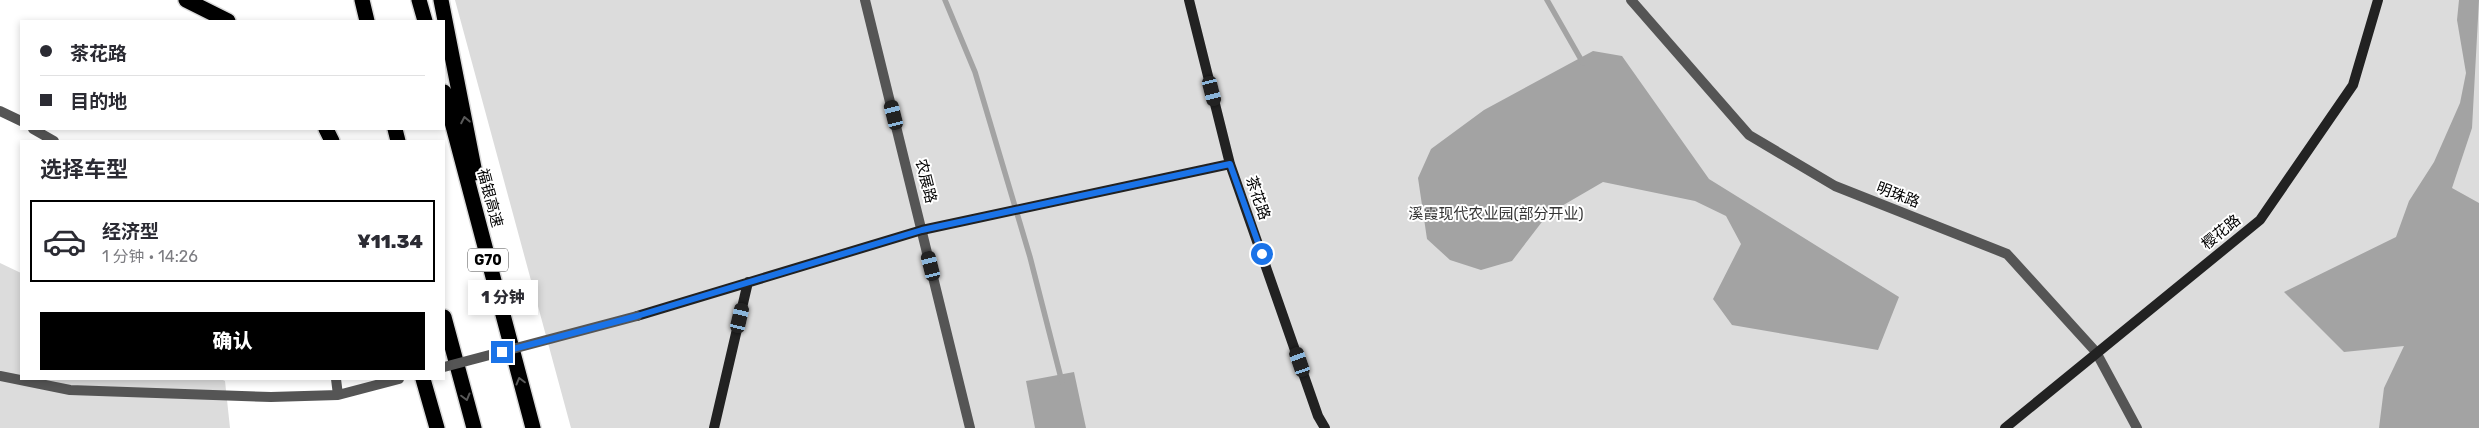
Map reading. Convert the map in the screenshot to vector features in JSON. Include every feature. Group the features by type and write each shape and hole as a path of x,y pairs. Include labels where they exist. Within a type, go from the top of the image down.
{"highway":[{"path":"186,0 226,20"},
{"path":"362,0 367,20"},
{"path":"419,0 425,20"},
{"path":"441,0 445,20"},
{"path":"445,21 500,305"},
{"name":"福银高速","path":"445,96 533,428"},
{"path":"445,321 474,428"},
{"path":"423,380 437,428"}],"street":[{"name":"农展路","path":"865,0 970,428"},
{"name":"茶花路","path":"1189,0 1230,164 1318,416 1325,428"},
{"name":"明珠路","path":"1631,0 1749,135 1836,186 2007,254 2096,352 2136,428"},
{"name":"樱花路","path":"2005,428 2260,220 2353,85 2378,0"},
{"path":"0,111 20,121"},
{"path":"35,130 52,140"},
{"path":"445,367 637,316 922,230 1230,164"},
{"path":"714,428 748,282"},
{"path":"0,376 70,390 271,397 338,395 395,380"},
{"path":"336,380 338,395"}],"green space":[{"name":"溪霞现代农业园(部分开业)","path":"455,0 2479,0 2479,428 571,428"},
{"path":"0,263 20,273 20,380 223,380 225,381 230,428 0,428"}],"shaded area":[{"path":"2459,0 2479,0 2472,128 2452,188 2479,203 2479,428 2379,428 2384,388 2404,346 2344,352 2284,292 2396,237 2409,201 2434,162 2460,103 2466,73 2457,20"},
{"path":"1593,51 1622,56 1709,179 1899,297 1878,350 1732,325 1713,299 1741,244 1726,216 1695,201 1603,182 1548,214 1512,261 1481,270 1450,260 1427,239 1418,178 1431,149 1484,110"},
{"path":"1074,372 1086,428 1035,428 1026,381"}],"waterway":[{"path":"945,0 975,72 1030,257 1062,382"},
{"path":"1547,0 1583,63"}],"route":[{"path":"502,352 637,316 922,230 1230,164 1262,254"}]}
